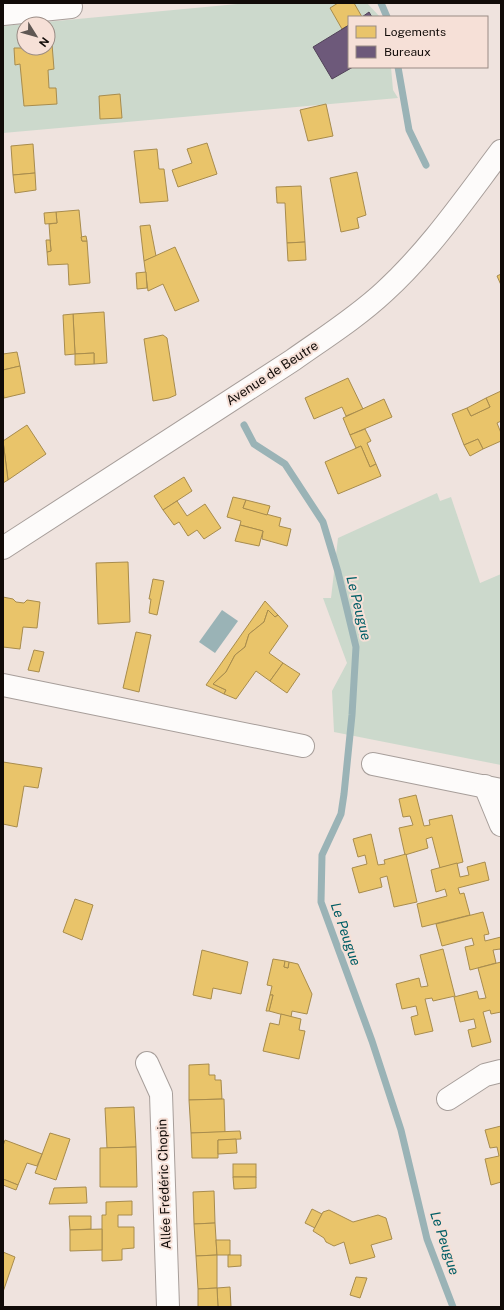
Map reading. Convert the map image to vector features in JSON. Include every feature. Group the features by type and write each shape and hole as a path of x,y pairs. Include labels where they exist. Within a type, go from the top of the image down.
{"street":[{"path":"3,14 70,7"},
{"name":"Avenue de Beutre","path":"3,548 336,331 383,292 411,265 444,227 501,151"},
{"path":"3,685 303,746"},
{"path":"373,764 493,788 501,825"},
{"name":"Allée Frédéric Chopin","path":"147,1063 161,1094 168,1307"},
{"path":"448,1099 485,1075 501,1070"}],"green space":[{"path":"248,3 367,3 379,16 348,16 348,68 391,68 393,90 398,98 3,133 3,26 16,25 16,56 56,56 56,21"},
{"path":"437,493 440,501 451,497 480,583 501,574 501,765 334,732 332,691 347,663 323,598 331,598 338,538"}],"water":[{"path":"222,610 238,621 215,653 199,642"}],"building: Logements":[{"path":"338,3 354,3 361,16 348,16 348,26 342,29 330,8"},
{"path":"14,48 16,48 16,56 53,56 54,69 48,70 49,88 56,88 57,104 24,106 20,64 15,65"},
{"path":"120,94 122,118 100,119 99,96"},
{"path":"326,104 333,136 308,141 300,110"},
{"path":"207,143 217,174 178,187 172,170 192,163 187,149"},
{"path":"33,144 35,173 13,175 11,146"},
{"path":"157,149 159,169 164,169 168,201 140,203 134,151"},
{"path":"357,172 366,215 357,218 359,228 341,232 330,178"},
{"path":"35,173 36,190 15,193 13,175"},
{"path":"301,186 305,242 287,243 285,203 277,203 276,187"},
{"path":"79,210 82,241 87,241 90,283 69,285 68,264 48,265 47,252 51,251 49,224 57,223 56,212"},
{"path":"56,212 57,223 45,224 44,213"},
{"path":"150,225 156,256 144,261 140,226"},
{"path":"86,236 87,241 82,241 81,237"},
{"path":"46,240 50,240 51,251 47,252"},
{"path":"305,242 306,260 288,261 287,243"},
{"path":"175,247 199,301 175,311 163,284 148,291 144,261"},
{"path":"146,272 147,288 137,289 136,273"},
{"path":"501,274 501,285 497,276"},
{"path":"104,312 107,363 94,364 94,353 75,354 73,314"},
{"path":"73,314 75,354 65,355 63,315"},
{"path":"163,335 167,338 176,395 153,401 144,339"},
{"path":"17,352 20,366 3,370 3,354"},
{"path":"94,353 94,364 75,365 75,354"},
{"path":"20,366 25,393 4,398 3,370"},
{"path":"348,378 363,409 346,416 342,407 314,419 305,398"},
{"path":"501,391 501,421 497,423 501,433 501,441 483,449 478,439 464,445 452,414 467,408 471,416 490,407 486,398"},
{"path":"486,398 490,407 471,416 467,408"},
{"path":"384,399 392,417 350,435 343,418"},
{"path":"27,425 46,454 8,480 3,441"},
{"path":"365,429 371,441 367,443 376,464 370,467 361,446 356,448 350,435"},
{"path":"478,439 483,449 470,456 464,445"},
{"path":"3,441 8,480 3,483"},
{"path":"361,446 370,467 376,464 381,476 338,494 325,462"},
{"path":"184,477 192,491 163,510 154,496"},
{"path":"233,497 246,500 243,508 281,518 279,526 291,529 287,546 262,539 263,531 240,525 241,521 227,517"},
{"path":"246,500 270,506 267,515 243,508"},
{"path":"177,501 187,516 205,504 221,528 204,539 197,530 188,536 179,522 174,525 163,510"},
{"path":"240,525 263,531 259,546 235,541"},
{"path":"128,562 130,622 98,624 96,563"},
{"path":"153,579 164,581 157,615 149,613 151,599 149,599"},
{"path":"3,597 13,599 16,602 24,603 27,600 40,602 37,628 23,627 20,649 3,647"},
{"path":"265,601 278,615 275,617 268,610 264,622 249,634 245,647 235,655 226,672 213,684 226,690 224,694 206,685"},
{"path":"268,610 275,617 278,615 288,626 269,653 283,663 270,681 256,671 236,699 224,694 226,690 213,684 226,672 235,655 245,647 249,634 264,622"},
{"path":"136,632 151,635 139,692 123,688"},
{"path":"34,650 44,652 39,672 28,670"},
{"path":"283,663 300,674 287,693 270,681"},
{"path":"3,762 42,768 38,788 24,786 17,827 3,824"},
{"path":"416,795 424,826 430,825 429,820 452,815 463,862 440,868 432,837 426,839 428,848 405,855 399,828 413,825 410,816 403,817 399,799"},
{"path":"371,834 378,865 385,864 384,860 406,854 417,902 394,907 387,876 380,878 382,887 359,893 352,868 367,864 365,855 358,857 353,839"},
{"path":"485,862 489,880 458,888 460,894 464,893 470,915 422,927 417,904 447,896 445,889 436,892 431,870 457,863 460,877 469,875 467,867"},
{"path":"75,899 93,905 82,940 63,932"},
{"path":"483,912 489,934 484,935 485,941 501,937 501,952 500,949 493,950 496,963 470,970 465,947 474,945 472,938 442,946 436,924"},
{"path":"443,949 455,996 433,1001 432,998 425,999 433,1031 415,1035 411,1017 418,1015 416,1006 402,1009 396,984 419,978 421,987 428,986 420,955"},
{"path":"202,950 248,962 241,994 213,988 211,999 193,995"},
{"path":"273,959 285,961 284,967 288,968 289,962 298,964 312,994 307,1014 292,1011 291,1017 269,1011 273,995 270,995 272,986 267,985"},
{"path":"285,961 289,962 288,968 284,967"},
{"path":"501,962 501,1012 491,1014 490,1010 483,1012 491,1042 472,1047 468,1030 476,1028 474,1019 460,1022 454,997 477,991 479,999 486,998 478,968"},
{"path":"270,995 273,995 269,1011 266,1011"},
{"path":"281,1014 301,1019 299,1030 305,1031 299,1059 263,1051 270,1023 279,1025"},
{"path":"209,1064 209,1075 215,1075 215,1080 221,1080 222,1099 189,1100 189,1065"},
{"path":"224,1099 225,1132 191,1133 189,1100"},
{"path":"134,1107 136,1147 107,1148 105,1108"},
{"path":"501,1126 501,1182 491,1185 485,1159 499,1156 497,1147 490,1148 485,1130"},
{"path":"240,1131 241,1139 218,1140 218,1158 192,1158 191,1133"},
{"path":"50,1133 70,1139 56,1180 35,1173"},
{"path":"236,1139 237,1153 218,1154 218,1140"},
{"path":"5,1140 42,1154 37,1166 27,1163 18,1185 3,1179 3,1146"},
{"path":"136,1147 137,1187 100,1187 100,1148"},
{"path":"233,1164 256,1164 256,1177 233,1177"},
{"path":"233,1177 256,1177 256,1188 234,1189"},
{"path":"3,1179 18,1185 16,1190 3,1185"},
{"path":"86,1187 87,1203 49,1204 54,1188"},
{"path":"214,1191 215,1223 194,1224 193,1192"},
{"path":"132,1201 132,1215 118,1215 118,1227 134,1227 134,1248 122,1249 122,1260 102,1261 102,1215 106,1215 106,1202"},
{"path":"312,1209 322,1214 315,1228 305,1223"},
{"path":"329,1210 353,1222 378,1215 386,1218 392,1239 371,1245 375,1257 350,1264 344,1242 334,1246 326,1242 324,1238 313,1231 323,1212"},
{"path":"69,1216 91,1216 91,1229 70,1230"},
{"path":"215,1223 217,1255 196,1256 194,1224"},
{"path":"102,1229 102,1250 70,1251 70,1230"},
{"path":"216,1240 230,1240 230,1255 217,1255"},
{"path":"3,1252 15,1257 3,1292"},
{"path":"217,1255 217,1288 198,1289 196,1256"},
{"path":"228,1255 241,1255 241,1266 228,1267"},
{"path":"356,1277 367,1278 360,1298 350,1295"},
{"path":"230,1287 231,1307 218,1307 217,1288"},
{"path":"217,1288 218,1307 198,1307 198,1289"}],"building: Bureaux":[{"path":"369,12 371,16 363,16"},
{"path":"348,26 348,68 351,68 332,79 313,47"}],"waterway":[{"name":"Le Peugue","path":"381,3 387,16"},
{"name":"Le Peugue","path":"398,68 409,130 426,165"},
{"name":"Le Peugue","path":"244,425 254,444 285,464 323,522 338,572 356,647 352,715 344,794 341,814 322,855 321,902 372,1041 401,1130 427,1239 453,1307"}]}
